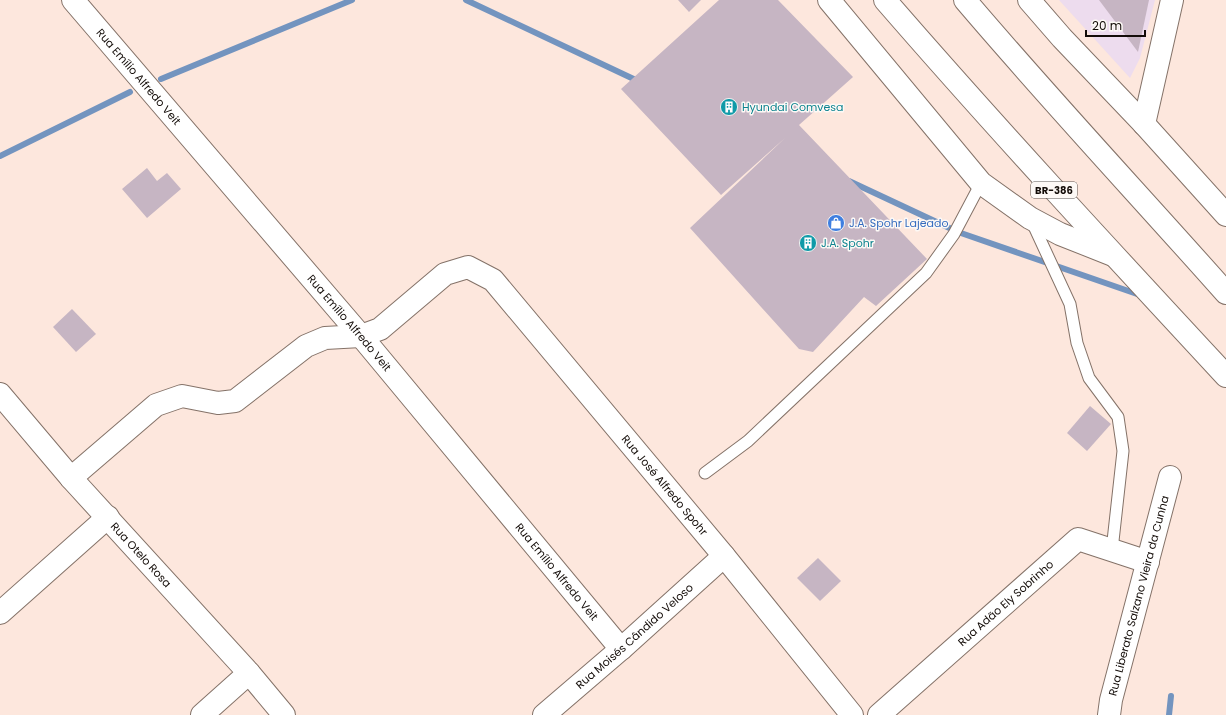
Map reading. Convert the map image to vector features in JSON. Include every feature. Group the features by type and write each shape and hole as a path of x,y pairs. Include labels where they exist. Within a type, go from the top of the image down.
{"main road":[{"name":"Rua Emílio Alfredo Veit","path":"74,0 361,336 620,649"},
{"path":"829,0 981,183 1030,218 1060,234 1114,255"},
{"name":"BR-386","path":"885,0 970,97 1226,376"},
{"path":"965,0 1016,60 1226,293"},
{"path":"1029,0 1062,38 1144,124 1226,215"},
{"path":"1144,124 1172,0"},
{"name":"Rua José Alfredo Spohr","path":"361,336 380,329 445,274 468,267 493,280 724,556 852,715"},
{"path":"72,478 156,405 182,396 218,403 235,401 306,346 325,338 361,336"},
{"name":"Rua Otelo Rosa","path":"0,394 72,478 249,673 284,715"},
{"name":"Rua Liberato Salzano Vieira da Cunha","path":"1109,715 1170,477"},
{"path":"0,613 108,517"},
{"name":"Rua Adão Ely Sobrinho","path":"878,715 1078,539 1148,562"},
{"name":"Rua Moisés Cândido Veloso","path":"544,715 724,556"},
{"path":"202,715 249,673"}],"lane":[{"path":"705,473 748,441 926,273 954,234 981,183"},
{"path":"1030,218 1070,304 1077,343 1089,378 1118,417 1123,451 1112,550"}],"shaded area":[{"path":"1059,0 1155,0 1140,58 1130,78"}],"building":[{"path":"678,0 701,0 689,12"},
{"path":"719,0 778,0 853,77 799,125 927,259 876,306 864,297 813,352 799,349 690,228 785,138 721,195 621,89"},
{"path":"1099,0 1149,0 1138,52"},
{"path":"147,168 157,181 167,173 181,189 147,218 122,189"},
{"path":"72,309 96,334 76,352 53,327"},
{"path":"1090,406 1111,424 1087,451 1067,433"},
{"path":"818,558 841,581 820,601 797,578"}],"waterway":[{"path":"161,79 352,0"},
{"path":"466,0 640,82"},
{"path":"0,156 130,92"},
{"path":"849,181 958,232 1140,295"},
{"path":"1169,715 1171,696"}],"place":[{"name":"Hyundai Comvesa","path":"729,107"},
{"name":"J.A. Spohr Lajeado","path":"836,223"},
{"name":"J.A. Spohr","path":"808,243"}]}
